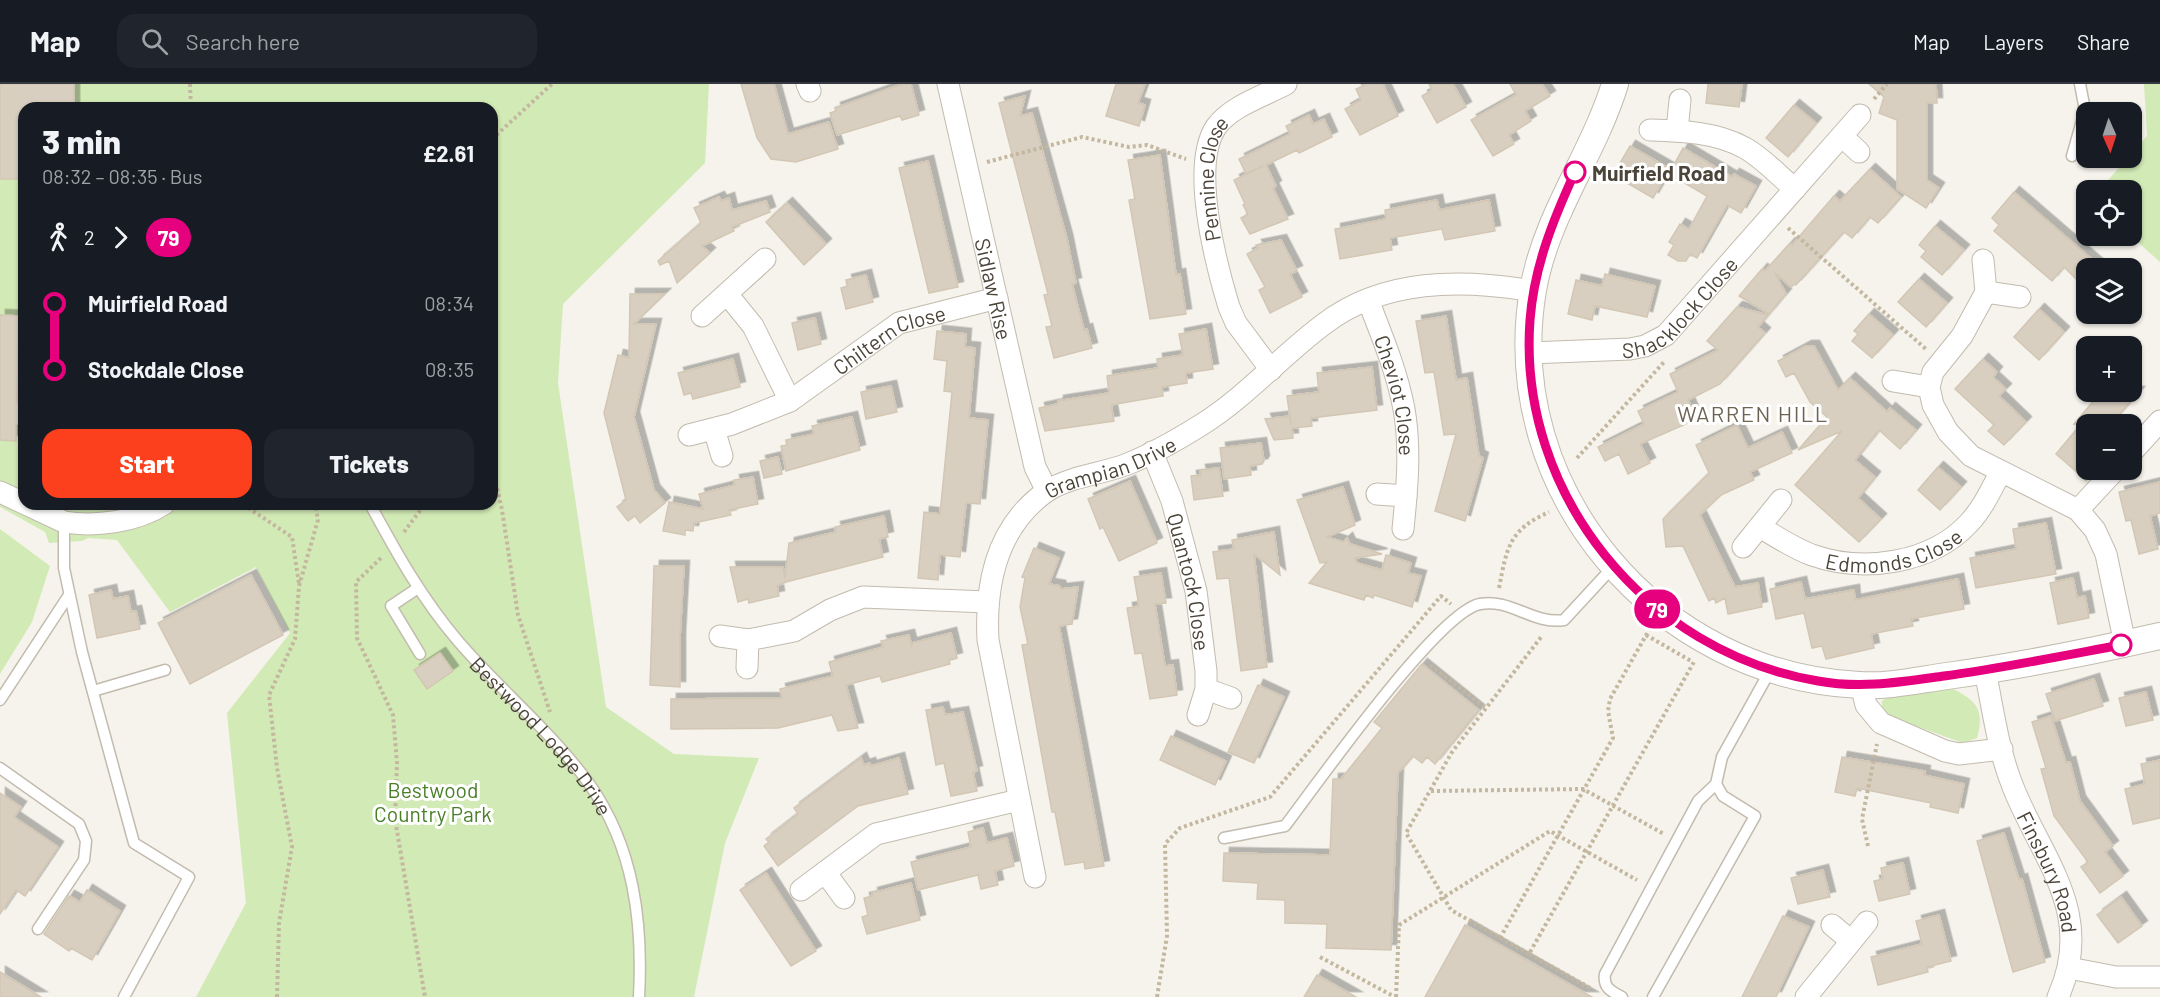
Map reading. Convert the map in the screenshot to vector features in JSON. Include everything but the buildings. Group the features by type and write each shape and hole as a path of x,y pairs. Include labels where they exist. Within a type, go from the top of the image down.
{"street":[{"name":"Pennine Close","path":"1271,370 1240,330 1229,306 1204,186 1204,165 1211,137 1225,118 1286,84"},
{"path":"1614,84 1602,116 1551,225 1533,291 1530,353 1540,426 1557,478 1612,568 1700,652 1818,682 1883,685 1985,670 2160,636"},
{"name":"Sidlaw Rise","path":"951,85 967,167 1035,467 1047,491"},
{"path":"1677,131 1680,99"},
{"name":"Shacklock Close","path":"1530,353 1630,349 1657,341 1666,335 1860,115"},
{"path":"1650,130 1677,131 1716,137 1747,149 1795,189"},
{"path":"1842,136 1859,152"},
{"path":"702,316 765,259"},
{"path":"1983,260 1986,292 1962,336 1933,372 1929,387 1933,405 1948,432 1971,456 2078,510 2095,531 2106,554 2125,644"},
{"name":"Grampian Drive","path":"1035,878 991,666 987,602 992,568 999,549 1020,518 1047,491 1126,464 1203,425 1324,323 1368,300 1418,285 1442,283 1487,284 1533,291"},
{"path":"1986,292 2020,297"},
{"path":"727,294 753,326 790,401"},
{"name":"Chiltern Close","path":"689,435 749,418 790,401 899,323 997,298"},
{"name":"Cheviot Close","path":"1368,300 1388,350 1404,409 1407,435 1403,529"},
{"path":"1893,381 1929,387"},
{"path":"714,429 722,456"},
{"path":"2142,444 2156,433"},
{"name":"Quantock Close","path":"1152,452 1172,501 1196,591 1206,688 1197,715"},
{"name":"Edmonds Close","path":"1760,527 1794,547 1828,560 1868,564 1902,559 1933,549 1969,524 1982,507 2001,473"},
{"path":"2078,510 2106,480"},
{"path":"0,492 18,500"},
{"path":"1377,494 1406,496"},
{"path":"1743,547 1781,500"},
{"path":"38,510 64,522 91,524 133,516 150,510"},
{"path":"720,636 748,640 794,631 830,610 863,597 987,602"},
{"path":"747,668 748,640"},
{"name":"Finsbury Road","path":"1985,670 2002,749 2013,787 2062,888 2072,936 2069,968 2058,997"},
{"path":"1861,685 1866,705 1881,723 1945,751 1959,754 2002,749"},
{"path":"1206,688 1231,698"},
{"path":"801,890 876,834 1019,800"},
{"path":"825,872 844,898"},
{"path":"1806,997 1867,922"},
{"path":"1832,925 1851,941"},
{"path":"2069,968 2116,977 2160,977"}],"lane":[{"path":"2072,156 2085,110 2080,84"},
{"name":"Bestwood Lodge Drive","path":"373,510 418,588 458,641 590,785 609,818 625,858 640,918 639,997"},
{"path":"64,522 64,568 69,595 134,843 189,877 124,997"},
{"path":"1224,838 1286,826 1417,655 1461,612 1481,604 1496,603 1553,622 1564,620 1576,610 1612,568"},
{"path":"418,588 391,606 420,654"},
{"path":"0,700 69,595"},
{"path":"1622,997 1608,990 1604,982 1605,974 1698,801 1716,784 1722,757 1771,669"},
{"path":"93,691 165,670"},
{"path":"0,768 79,824 86,841 84,860 38,929"},
{"path":"1653,997 1755,816 1723,796 1716,784"}],"path":[{"path":"190,84 191,102"},
{"path":"498,134 552,84"},
{"path":"967,167 1082,136 1129,147 1147,145 1204,165"},
{"path":"1773,214 1941,362"},
{"path":"1557,478 1672,353"},
{"path":"498,492 518,615 564,755"},
{"path":"1496,603 1504,561 1514,536 1527,522 1570,502"},
{"path":"251,510 291,537 299,586"},
{"path":"277,997 279,923 292,847 277,768 269,695 295,639 299,586 318,520 316,510"},
{"path":"421,510 393,547 356,582 357,638 393,715 397,763 395,819 425,997"},
{"path":"1157,997 1167,936 1165,844 1180,828 1270,797 1441,596 1461,612"},
{"path":"1500,938 1613,738 1608,711 1610,699 1659,611"},
{"path":"1553,622 1452,752 1406,833 1451,910 1590,988 1608,990"},
{"path":"1529,954 1700,652 1646,635"},
{"path":"1401,643 1486,708"},
{"path":"1868,846 1862,819 1881,723"},
{"path":"1430,790 1583,789 1676,841"},
{"path":"1320,957 1396,997 1399,925 1550,831 1651,888"}],"green space":[{"name":"Bestwood Country Park","path":"0,84 709,84 705,163 563,304 558,383 606,707 674,754 759,758 725,843 694,997 196,997 246,903 227,713 290,633 256,567 170,612 117,540 88,538 82,541 49,543 45,532 0,507"},
{"path":"2144,84 2160,84 2160,262 2142,246 2142,180 2108,180 2119,168 2142,168 2142,142 2147,136"},
{"path":"0,529 50,566 32,622 0,674"},
{"path":"1951,688 1967,697 1976,707 1980,720 1977,738 1963,743 1888,716 1882,706 1882,701 1891,695"}],"bus line":[{"name":"79","path":"1575,172 1551,225 1540,258 1533,291 1530,353 1535,403 1557,478 1585,528 1612,568 1659,611 1706,641 1737,656 1789,675 1818,682 1883,685 1985,670 2121,645"}],"place":[{"name":"Muirfield Road","path":"1575,172"}],"district":[{"name":"WARREN HILL","path":"1753,413"}]}
